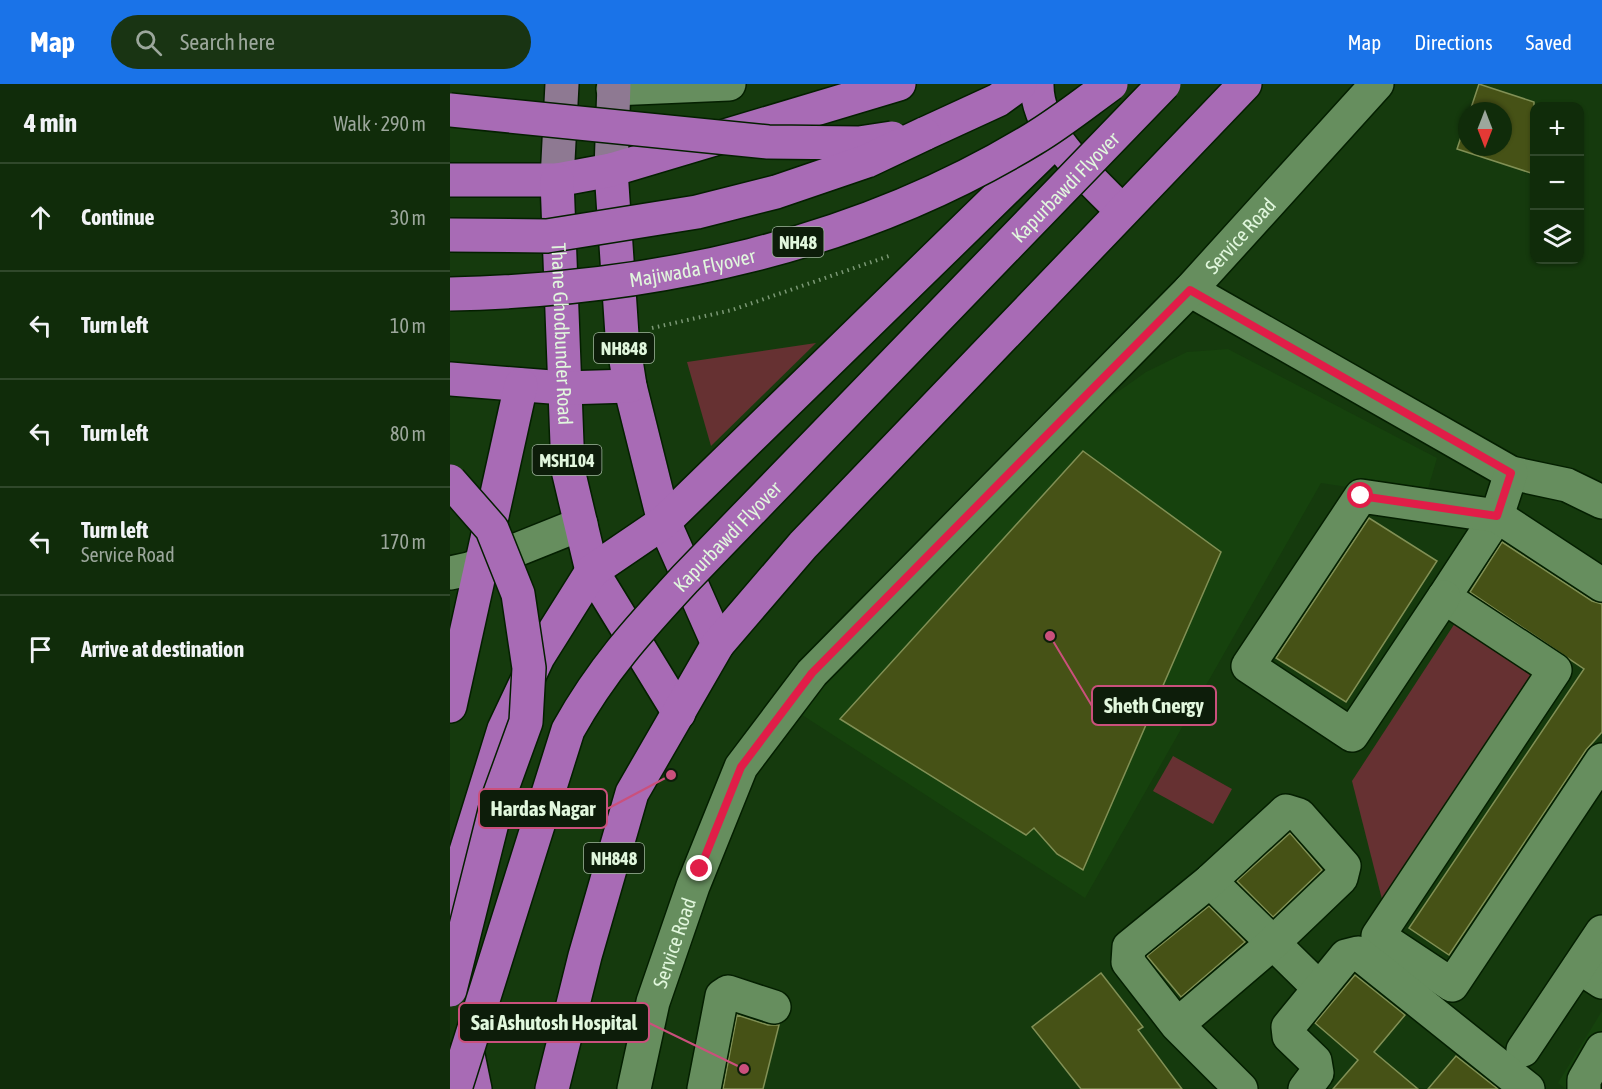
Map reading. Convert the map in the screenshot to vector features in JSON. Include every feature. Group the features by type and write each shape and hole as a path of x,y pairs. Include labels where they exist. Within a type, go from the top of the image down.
{"highway":[{"path":"450,180 557,180 611,170 899,84"},
{"path":"450,235 547,236 697,212 776,192 867,161 998,100 1020,84"},
{"path":"1037,84 1037,93 1055,141 1122,211"},
{"name":"Majiwada Flyover","path":"450,294 579,288 655,277 772,251 867,219 954,181 1034,139 1112,84"},
{"name":"Kapurbawdi Flyover","path":"455,1089 568,730 596,682 616,655 685,579 1164,84"},
{"path":"718,644 803,545 1245,84"},
{"path":"450,110 768,142 859,143 924,134"},
{"path":"450,903 504,729 537,657 592,571 664,522 1055,141"},
{"name":"NH848","path":"552,1089 585,956 632,793 718,644 664,522 630,386 622,334 611,170"},
{"name":"Thane Ghodbunder Road","path":"557,180 568,470 592,571 678,713"},
{"path":"450,379 564,388 630,386"},
{"path":"450,706 521,384"},
{"path":"450,481 492,529 518,594 529,668 526,722 498,799 450,990"},
{"path":"467,1050 475,1089"}],"main road":[{"path":"556,85 557,180"},
{"path":"611,170 614,87"}],"street":[{"path":"614,87 729,84"},
{"name":"Service Road","path":"634,1089 653,1002 693,886 741,767 812,673 1190,290 1377,84"},
{"path":"1190,290 1511,473 1567,485 1602,502"},
{"path":"1511,473 1497,516 1352,735 1248,666 1361,496 1497,516 1602,585"},
{"path":"450,573 482,563 581,524"},
{"path":"1444,597 1555,670 1378,936 1452,985 1602,760"},
{"path":"1177,1025 1273,943 1341,878 1344,866 1299,815 1286,811 1210,881 1128,947 1128,962 1177,1025 1241,1089"},
{"path":"1210,881 1319,988"},
{"path":"1524,1050 1590,975 1602,932"},
{"path":"1305,1089 1317,1073 1315,1061 1289,1036 1288,1027 1346,956 1358,953 1528,1089"},
{"path":"704,1089 722,996 728,992 774,1007"},
{"path":"1584,1089 1584,1080 1602,1049"}],"path":[{"path":"622,334 732,310 896,254"}],"shaded area":[{"path":"816,343 711,446 687,362"},
{"path":"1228,349 1437,458 1425,499 1321,483 1085,898 796,711 1098,406 1146,372 1187,352"},
{"path":"1457,620 1539,677 1386,915 1352,781"},
{"path":"1173,756 1232,789 1213,824 1153,791"},
{"path":"1602,1011 1602,1089 1566,1089 1558,1083"}],"building":[{"path":"1479,84 1534,102 1530,102 1530,173 1479,156 1512,156 1512,102 1473,102"},
{"path":"1083,451 1221,552 1083,870 1057,854 1034,828 1026,835 840,719"},
{"path":"1369,518 1437,561 1346,702 1276,658"},
{"path":"1502,542 1592,601 1602,604 1602,732 1586,750 1449,955 1409,928 1584,669 1470,592"},
{"path":"1290,833 1322,870 1273,917 1237,881"},
{"path":"1209,906 1245,942 1181,997 1147,956"},
{"path":"1101,973 1143,1027 1138,1030 1182,1089 1081,1089 1032,1027"},
{"path":"1355,975 1405,1015 1374,1052 1418,1089 1333,1089 1358,1060 1315,1023"},
{"path":"737,1015 768,1025 779,1025 763,1089 723,1089"},
{"path":"1456,1056 1498,1089 1428,1089"}],"place":[{"name":"Sheth Cnergy","path":"1050,636"},
{"name":"Hardas Nagar","path":"671,775"},
{"name":"Sai Ashutosh Hospital","path":"744,1069"}],"route":[{"path":"700,869 741,767 812,673 1190,290 1511,473 1497,516 1361,496"}]}
